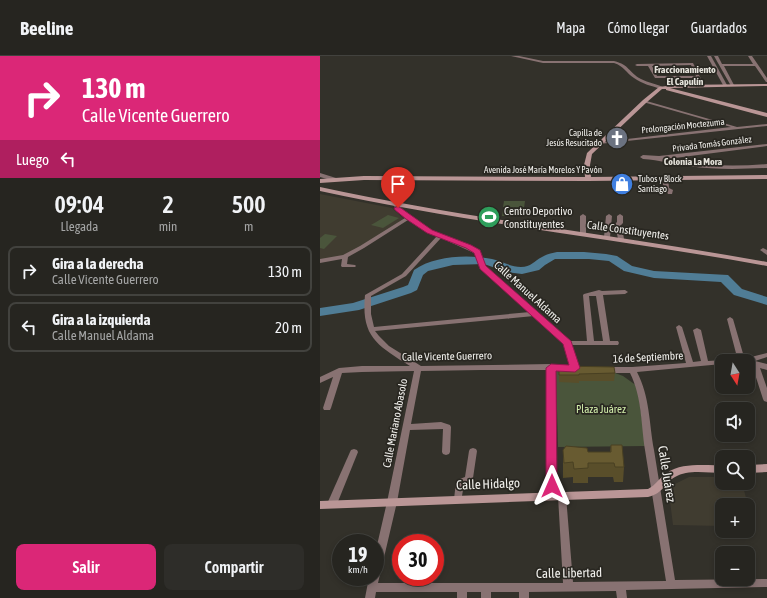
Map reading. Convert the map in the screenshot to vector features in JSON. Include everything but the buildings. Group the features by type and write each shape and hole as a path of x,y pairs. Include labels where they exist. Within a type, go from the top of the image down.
{"main road":[{"path":"588,179 587,158 592,151 645,101 663,88 702,85 767,85"},
{"path":"663,88 767,115"},
{"name":"Avenida José María Morelos Y Pavón","path":"320,181 334,179 767,177"},
{"name":"Calle Constituyentes","path":"320,189 396,205 706,252 767,264"},
{"path":"755,469 767,468"},
{"path":"656,490 668,477 679,471 715,469"},
{"name":"Calle Hidalgo","path":"320,505 648,493 656,490"}],"street":[{"path":"513,56 543,62 621,63 626,66 637,79 663,88"},
{"path":"709,56 725,85"},
{"path":"716,56 732,85"},
{"path":"750,56 767,81"},
{"path":"637,65 692,64 702,85"},
{"path":"650,65 656,77 698,77"},
{"path":"721,65 756,66"},
{"path":"718,73 726,73"},
{"path":"645,101 739,128"},
{"name":"Prolongación Moctezuma","path":"601,143 767,125"},
{"name":"Privada Tomás González","path":"659,158 767,145"},
{"path":"643,157 732,168 767,166"},
{"path":"320,175 334,179"},
{"path":"665,178 667,190 670,190 670,193"},
{"name":"Calle Manuel Aldama","path":"396,205 408,218 430,231 468,246 478,253 483,267 568,343"},
{"path":"582,216 583,234"},
{"path":"607,237 609,216"},
{"path":"620,216 620,223 614,228 620,233 621,239"},
{"path":"320,261 345,256 408,218"},
{"path":"440,236 404,275 368,296 371,329 536,314"},
{"path":"345,256 344,266 353,266"},
{"path":"568,343 611,343 599,292"},
{"path":"591,342 586,296 588,294 599,292 625,292"},
{"path":"730,319 737,341 744,354"},
{"path":"679,327 690,365"},
{"name":"Calle Mariano Abasolo","path":"371,329 376,338 418,367 384,536"},
{"path":"697,330 705,364"},
{"name":"Calle Vicente Guerrero","path":"320,380 339,371 418,367 579,369 568,343"},
{"path":"755,359 767,355"},
{"name":"16 de Septiembre","path":"597,370 632,370 715,363"},
{"path":"755,363 767,367"},
{"path":"551,368 557,496 568,586"},
{"name":"Calle Juárez","path":"632,370 639,382 642,392 670,584"},
{"path":"327,408 339,371"},
{"path":"755,375 767,399"},
{"path":"407,427 444,425 447,428 446,452"},
{"path":"458,500 460,482 467,480 468,478 473,451"},
{"path":"332,504 354,452"},
{"name":"Calle Libertad","path":"372,588 767,583"},
{"path":"486,586 486,598"},
{"path":"621,586 622,598"},
{"path":"462,587 462,598"},
{"path":"524,587 524,598"},
{"path":"370,598 372,588"}],"shaded area":[{"path":"320,194 392,208 404,219 345,256 320,260"},
{"path":"689,477 715,477 715,490 744,490 746,498 715,498 715,526 673,525 669,493 675,484"}],"green space":[{"path":"504,201 525,201 524,208 503,207"},
{"path":"503,209 523,209 522,216 502,216"},
{"path":"388,215 399,218 383,228 371,225"},
{"path":"325,234 337,236 324,249 320,248 320,238"},
{"name":"Plaza Juárez","path":"556,371 615,373 623,376 637,386 646,446 558,447"}],"waterway":[{"path":"320,312 355,307 407,290 415,284 418,273 432,265 453,261 474,260 494,263 505,268 522,270 535,268 548,258 564,255 606,257 616,260 628,269 654,275 724,278 738,292 767,301"}],"place":[{"name":"Capilla de Jesús Resucitado","path":"617,138"},
{"name":"Tubos y Block Santiago","path":"622,184"},
{"name":"Centro Deportivo Constituyentes","path":"489,217"}],"district":[{"name":"Fraccionamiento El Capulín","path":"685,74"},
{"name":"Colonia La Mora","path":"693,161"}],"route":[{"path":"398,208 408,218 430,231 468,246 477,252 483,267 568,343 575,368 551,368 552,486"}]}
